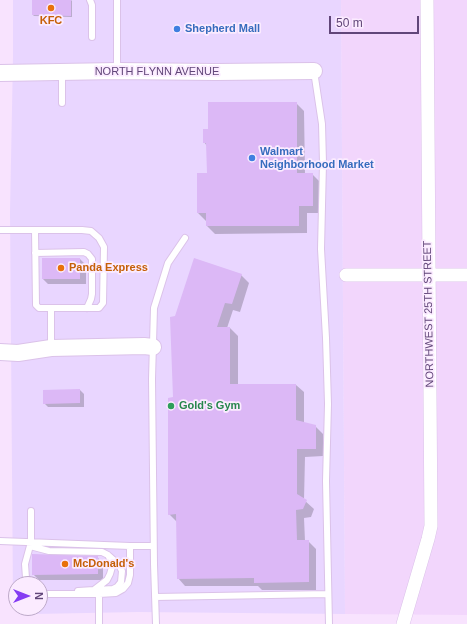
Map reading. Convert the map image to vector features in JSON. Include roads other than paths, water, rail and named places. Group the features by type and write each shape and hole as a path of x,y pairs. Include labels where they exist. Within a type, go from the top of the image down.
{"street":[{"name":"NORTHWEST 25TH STREET","path":"403,624 431,526 427,0"},
{"name":"NORTH FLYNN AVENUE","path":"0,73 117,71 314,71"},
{"path":"346,274 467,275"},
{"path":"0,352 18,353 51,348 154,347"}],"lane":[{"path":"90,0 92,5 92,36"},
{"path":"117,0 117,71"},
{"path":"314,71 322,124 323,163 321,249 326,338 326,481 329,624"},
{"path":"62,72 62,103"},
{"path":"0,230 34,230 91,231 99,238 104,247 103,304 99,308 39,308 36,305 34,230"},
{"path":"156,624 152,379 154,308 168,263 185,238"},
{"path":"35,253 84,252 88,254 92,259 92,294 87,308"},
{"path":"51,308 51,348"},
{"path":"26,576 25,564 30,544 31,511"},
{"path":"0,542 30,544 154,546"},
{"path":"30,544 50,551 102,552 114,559 122,571 122,582 117,587 97,592"},
{"path":"48,594 97,592 116,593 123,589 128,583 130,575 130,546"},
{"path":"99,624 97,592 110,574 111,561 108,555"},
{"path":"155,597 328,594"}],"place":[{"name":"KFC","path":"51,8"},
{"name":"Shepherd Mall","path":"177,29"},
{"name":"Walmart Neighborhood Market","path":"252,158"},
{"name":"Panda Express","path":"61,268"},
{"name":"Gold's Gym","path":"171,406"},
{"name":"McDonald's","path":"65,564"}]}
